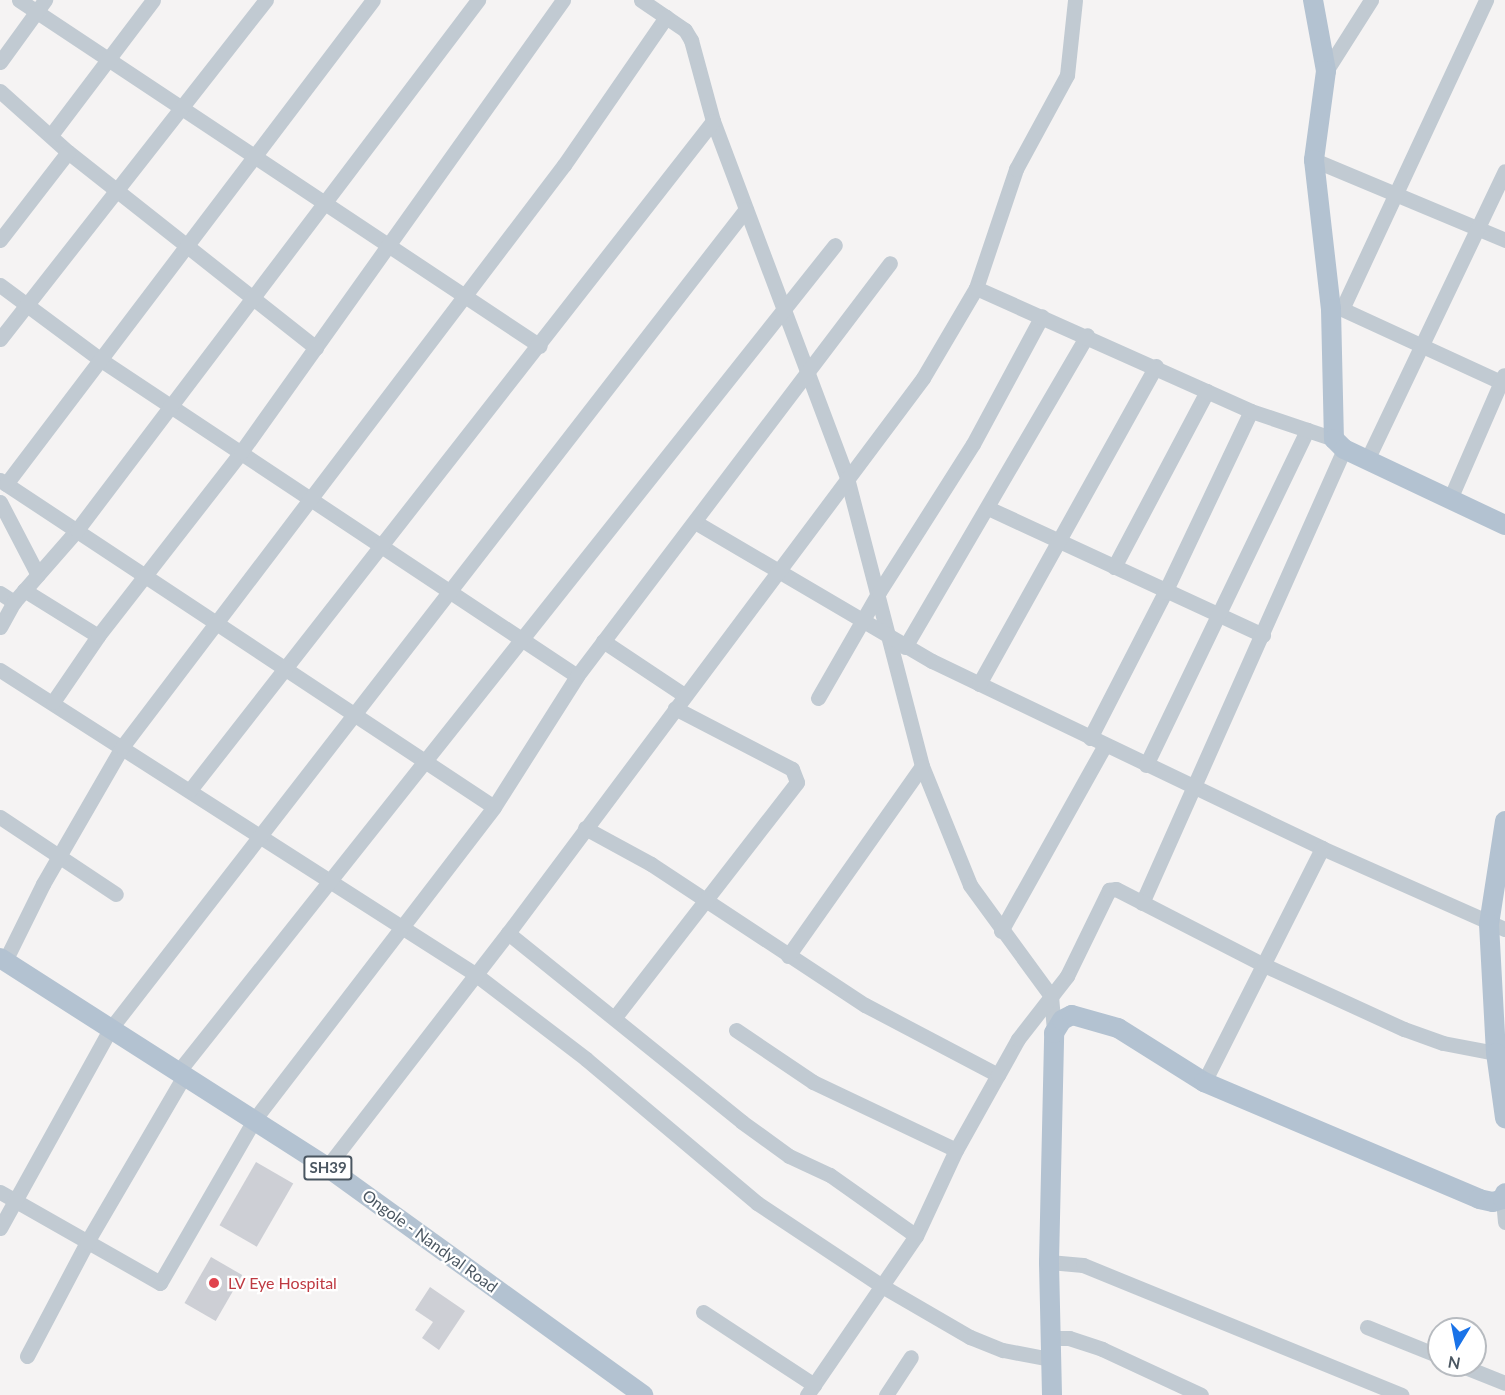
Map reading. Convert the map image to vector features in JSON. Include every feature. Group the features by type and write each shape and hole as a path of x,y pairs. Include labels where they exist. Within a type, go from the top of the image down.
{"main road":[{"path":"1313,0 1326,71 1314,160 1337,309 1339,444 1505,525"},
{"path":"1505,821 1497,926 1496,1053 1505,1118"},
{"name":"Ongole - Nandyal Road","path":"3,959 327,1167 643,1395"},
{"path":"1052,1395 1048,1262 1054,1033 1062,1020 1072,1015 1096,1019 1118,1028 1204,1082 1479,1199 1504,1196"}],"street":[{"path":"19,0 40,6 183,108 540,346"},
{"path":"51,135 153,0"},
{"path":"0,339 266,0"},
{"path":"373,0 187,248 3,482 494,807"},
{"path":"0,627 19,596 77,530 478,0"},
{"path":"53,702 98,636 147,577 241,452 316,348 387,242 563,0"},
{"path":"641,0 685,30 692,40 713,121 785,307 847,478 879,592 922,766 970,885 1051,996 1054,1033"},
{"path":"327,1167 508,933 923,378 976,288 1016,169 1067,75 1075,0"},
{"path":"1326,71 1371,0"},
{"path":"1450,499 1504,380 1337,309 1396,192 1486,0"},
{"path":"0,62 40,6"},
{"path":"3,959 122,747 564,165 666,16"},
{"path":"0,91 68,152 316,348"},
{"path":"190,790 284,666 540,346 713,121"},
{"path":"0,240 68,152"},
{"path":"1314,160 1396,192 1505,240"},
{"path":"1367,459 1505,171"},
{"path":"0,1228 111,1028 746,209"},
{"path":"27,1356 87,1242 181,1074 423,761 836,246"},
{"path":"0,1192 160,1283 254,1120 494,807 577,676 890,263"},
{"path":"0,285 101,360 449,594 577,676"},
{"path":"976,288 1087,335 1251,411 1307,430 1339,444 1263,635 1196,788 1142,903"},
{"path":"818,698 864,624 879,592 973,444 1042,316"},
{"path":"906,647 1087,335"},
{"path":"980,684 1156,366"},
{"path":"1114,567 1207,392"},
{"path":"1090,738 1165,592 1251,411"},
{"path":"1146,765 1307,430"},
{"path":"0,502 38,575"},
{"path":"988,508 1165,592 1263,635"},
{"path":"695,522 906,647 1146,765 1322,848 1497,926"},
{"path":"0,593 19,596 98,636"},
{"path":"603,641 680,702 792,769 798,776 797,782 703,900 615,1017"},
{"path":"0,670 190,790 329,883 475,974 586,1059 749,1197 882,1286 970,1337 1003,1350 1050,1359"},
{"path":"1001,930 1104,745"},
{"path":"788,956 922,766"},
{"path":"0,817 116,894"},
{"path":"585,828 651,864 865,1005 998,1075"},
{"path":"1204,1082 1322,848"},
{"path":"703,1312 811,1390 916,1236 956,1150 1018,1039 1067,976 1109,890 1116,889 1264,965 1404,1029 1443,1043 1496,1053"},
{"path":"508,933 615,1017 742,1122 789,1156 830,1175 916,1236"},
{"path":"736,1030 813,1082 956,1150"},
{"path":"1504,1196 1505,1222"},
{"path":"1048,1262 1083,1265 1401,1395"},
{"path":"1367,1327 1427,1351"},
{"path":"1050,1338 1069,1338 1102,1349 1201,1395"},
{"path":"886,1395 911,1357"},
{"path":"1487,1376 1505,1383"}],"building":[{"path":"256,1162 293,1184 257,1247 220,1225"},
{"path":"211,1257 242,1275 216,1321 184,1303"},
{"path":"430,1287 465,1311 439,1350 422,1338 433,1322 415,1310"}],"place":[{"name":"LV Eye Hospital","path":"214,1283"}]}
